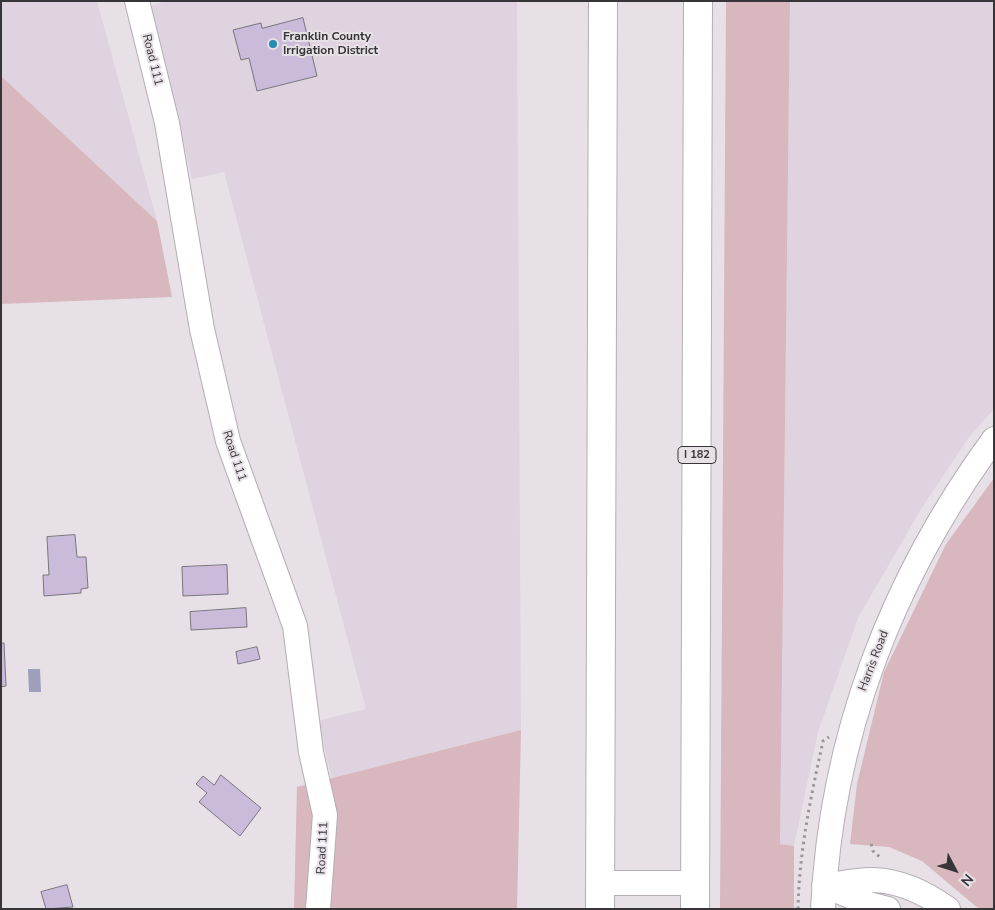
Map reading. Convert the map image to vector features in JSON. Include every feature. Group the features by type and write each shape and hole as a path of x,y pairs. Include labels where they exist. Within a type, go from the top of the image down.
{"highway":[{"path":"600,896 603,1"},
{"name":"I 182","path":"695,896 698,1"}],"street":[{"name":"Road 111","path":"137,1 168,123 202,329 228,441 294,626 311,752 325,815 318,909"},
{"name":"Harris Road","path":"823,909 829,842 842,769 861,694 896,603 940,520 994,439"},
{"path":"824,886 873,880 900,884 933,898 948,909"},
{"path":"824,886 869,904 888,909"},
{"path":"600,896 695,896"}],"path":[{"path":"798,909 804,837 823,741"}],"shaded area":[{"path":"1,1 97,1 157,221 1,76"},
{"path":"166,1 517,1 521,730 332,778 318,721 366,709 224,172 192,179 151,6"},
{"path":"726,1 790,1 780,844 794,846 794,909 720,909"},
{"path":"790,1 994,1 994,409 969,437 921,509 858,618 818,732 794,846 780,844"},
{"path":"1,76 157,221 172,297 1,304"},
{"path":"994,478 994,909 979,909 922,861 889,847 850,844 857,784 884,672 946,544"},
{"path":"521,730 517,909 294,909 297,787"}],"water":[{"path":"28,669 40,669 41,692 29,692"}],"building":[{"name":"Franklin County Irrigation District","path":"303,18 317,76 257,91 249,58 241,60 233,30 261,23 262,28"},
{"path":"75,535 77,557 86,557 88,588 81,589 81,593 44,596 43,575 49,575 47,537"},
{"path":"227,565 228,594 183,596 182,567"},
{"path":"246,608 247,627 191,630 190,612"},
{"path":"1,643 4,643 6,686 1,687"},
{"path":"257,647 260,659 238,664 236,652"},
{"path":"221,775 261,808 240,836 199,802 207,793 196,784 203,776 214,785"},
{"path":"67,885 73,907 46,909 41,892"}],"place":[{"name":"Franklin County Irrigation District","path":"273,44"}]}
